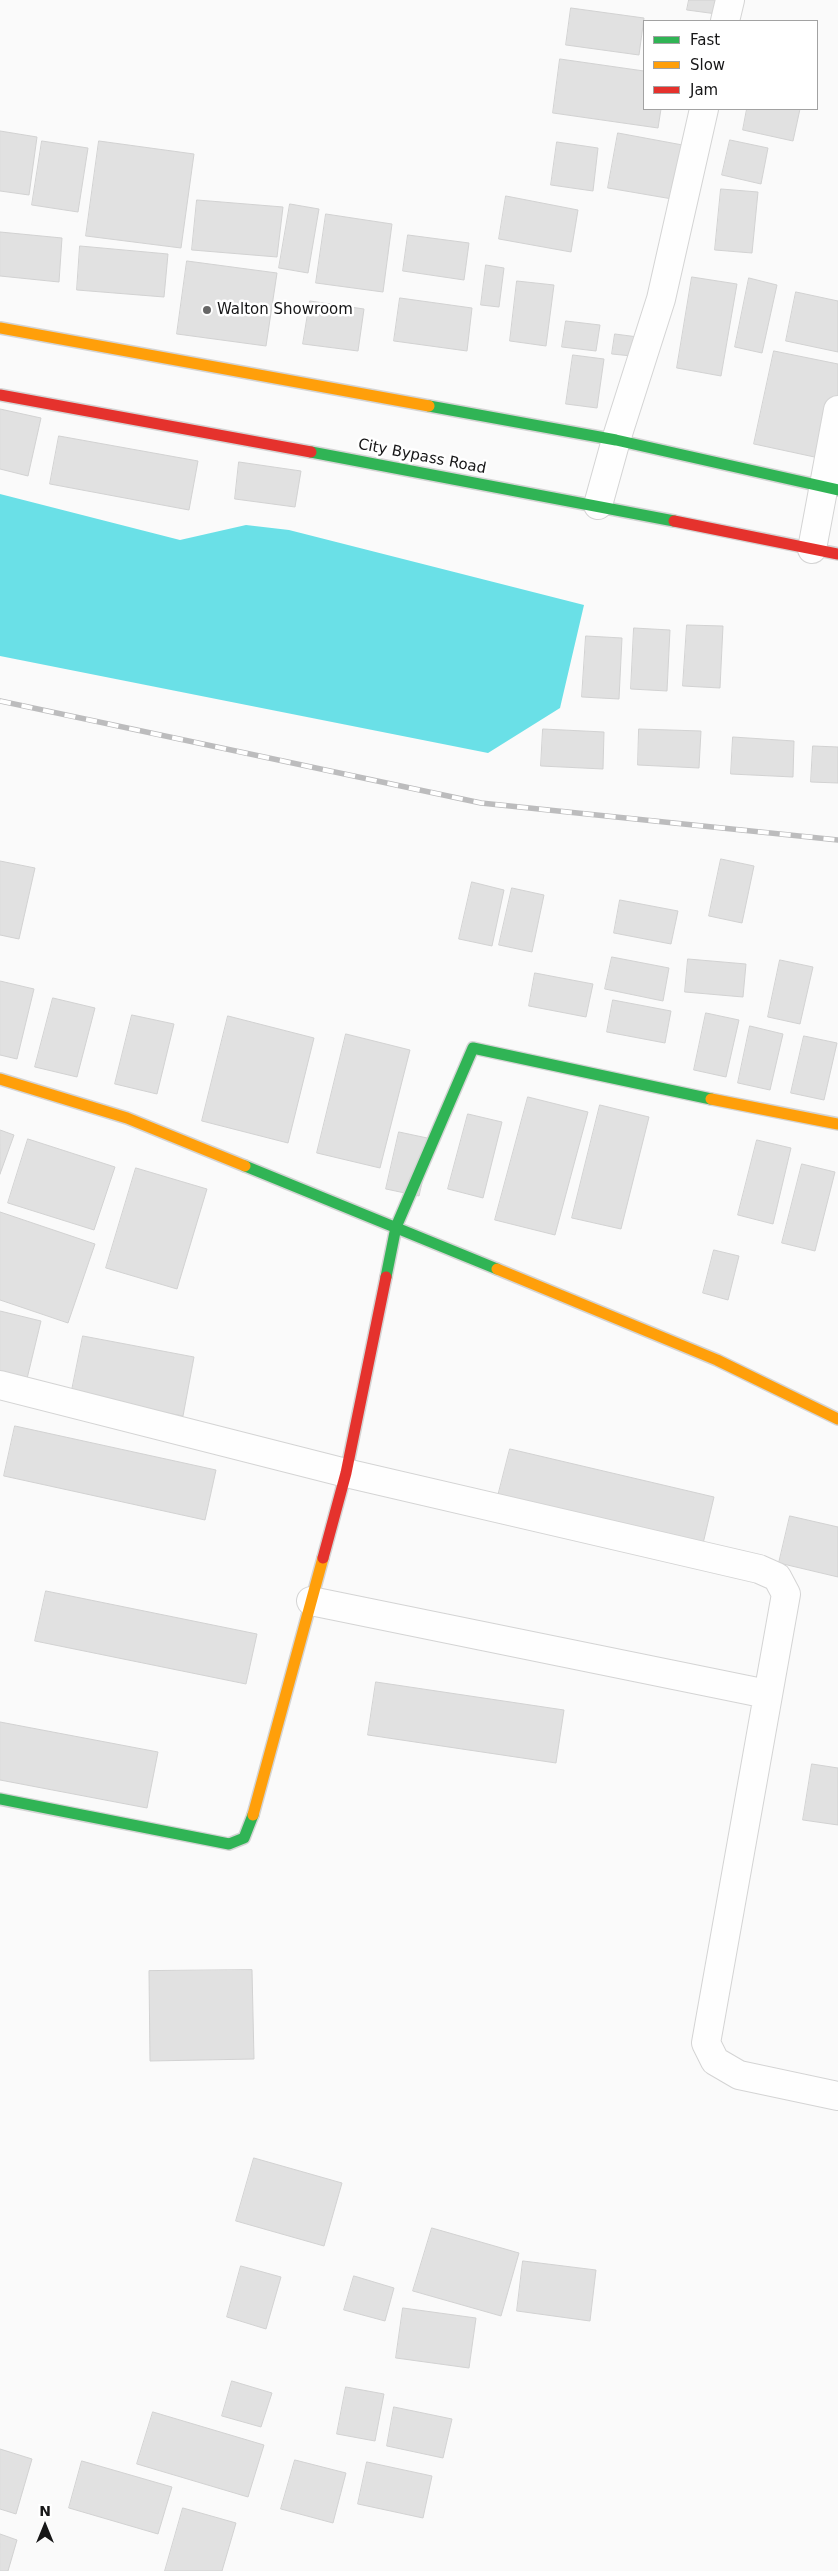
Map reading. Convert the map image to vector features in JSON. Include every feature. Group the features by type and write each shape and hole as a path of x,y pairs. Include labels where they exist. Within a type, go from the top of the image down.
{"street":[{"path":"725,20 730,0"},
{"path":"598,505 616,440 661,299 704,110"},
{"path":"0,328 616,440 831,488"},
{"name":"City Bypass Road","path":"0,395 598,505 825,552"},
{"path":"825,552 838,410"},
{"path":"0,1799 229,1844 244,1838 250,1826 346,1473 396,1227 473,1048 815,1121 838,1124"},
{"path":"0,1079 127,1118 396,1227 717,1360 838,1419"},
{"path":"0,1385 346,1473 759,1570 777,1577 786,1594 706,2043 715,2061 739,2074 838,2096"},
{"path":"312,1601 767,1694"}],"water":[{"path":"0,494 180,540 246,525 289,530 584,605 560,708 488,753 0,656"}],"building":[{"path":"689,0 742,0 739,17 687,10"},
{"path":"571,8 644,18 639,55 566,45"},
{"path":"560,59 643,71 643,110 661,110 658,128 553,113"},
{"path":"747,110 800,110 793,141 743,130"},
{"path":"0,131 37,137 29,195 0,191"},
{"path":"618,133 688,146 678,200 608,188"},
{"path":"730,140 768,148 761,184 722,175"},
{"path":"42,141 88,148 78,212 32,205"},
{"path":"99,141 194,154 181,248 86,236"},
{"path":"557,142 598,148 593,191 551,185"},
{"path":"721,189 758,192 752,253 715,250"},
{"path":"506,196 578,210 571,252 499,239"},
{"path":"197,200 283,207 277,257 192,250"},
{"path":"290,204 319,209 308,273 279,268"},
{"path":"326,214 392,224 383,292 316,283"},
{"path":"0,232 62,238 59,282 0,276"},
{"path":"408,235 469,243 464,280 403,271"},
{"path":"80,246 168,254 164,297 77,290"},
{"path":"187,261 277,273 266,346 177,334"},
{"path":"486,265 504,268 499,307 481,305"},
{"path":"692,277 737,284 721,376 677,368"},
{"path":"749,278 777,285 762,353 735,347"},
{"path":"517,281 554,285 546,346 510,341"},
{"path":"796,292 838,301 838,352 786,341"},
{"path":"400,298 472,308 467,351 394,341"},
{"path":"310,301 364,309 358,351 303,344"},
{"path":"566,321 600,325 596,351 562,347"},
{"path":"615,334 653,339 651,358 612,354"},
{"path":"774,351 838,364 838,436 833,461 754,444"},
{"path":"573,355 604,359 597,408 566,404"},
{"path":"0,409 41,418 28,476 0,469"},
{"path":"59,436 198,461 189,510 50,484"},
{"path":"239,462 301,471 295,507 235,499"},
{"path":"687,625 723,626 720,688 683,686"},
{"path":"634,628 670,630 667,691 631,689"},
{"path":"586,636 622,638 619,699 582,697"},
{"path":"543,729 604,732 603,769 541,766"},
{"path":"639,729 701,731 699,768 638,765"},
{"path":"733,737 794,741 793,777 731,774"},
{"path":"813,746 838,747 838,783 811,782"},
{"path":"721,859 754,866 742,923 709,916"},
{"path":"0,861 35,868 19,939 0,935"},
{"path":"472,882 504,890 492,946 459,939"},
{"path":"512,888 544,895 532,952 499,945"},
{"path":"620,900 678,911 671,944 614,933"},
{"path":"612,957 669,968 663,1001 605,989"},
{"path":"688,959 746,964 743,997 685,992"},
{"path":"780,960 813,967 800,1024 768,1017"},
{"path":"535,973 593,984 586,1017 529,1006"},
{"path":"0,981 34,989 17,1059 0,1055"},
{"path":"53,998 95,1008 77,1077 35,1067"},
{"path":"613,1000 671,1011 665,1043 607,1032"},
{"path":"706,1013 739,1020 726,1077 694,1070"},
{"path":"132,1015 174,1024 157,1094 115,1084"},
{"path":"228,1016 314,1038 288,1143 202,1121"},
{"path":"750,1026 783,1034 770,1090 738,1083"},
{"path":"346,1034 410,1050 380,1168 317,1153"},
{"path":"804,1036 837,1043 824,1100 791,1093"},
{"path":"528,1097 588,1112 555,1235 495,1220"},
{"path":"600,1105 649,1117 621,1229 572,1218"},
{"path":"468,1114 502,1122 483,1198 448,1189"},
{"path":"0,1130 14,1135 0,1174"},
{"path":"399,1132 432,1139 419,1196 386,1189"},
{"path":"28,1139 115,1167 94,1230 8,1203"},
{"path":"757,1140 791,1148 773,1224 738,1215"},
{"path":"802,1164 835,1172 815,1251 782,1243"},
{"path":"136,1168 207,1189 177,1289 106,1268"},
{"path":"0,1212 95,1244 68,1323 0,1300"},
{"path":"714,1250 739,1256 728,1300 703,1293"},
{"path":"0,1311 41,1321 25,1387 0,1381"},
{"path":"83,1336 194,1357 183,1416 71,1395"},
{"path":"15,1426 216,1470 205,1520 4,1476"},
{"path":"510,1449 714,1497 702,1548 497,1500"},
{"path":"790,1516 838,1527 838,1577 779,1563"},
{"path":"46,1591 257,1634 246,1684 35,1641"},
{"path":"376,1682 564,1710 556,1763 368,1735"},
{"path":"0,1722 158,1752 147,1808 0,1780"},
{"path":"812,1764 838,1768 838,1825 803,1820"},
{"path":"252,1970 254,2059 150,2061 149,1971"},
{"path":"254,2158 342,2183 324,2246 236,2221"},
{"path":"432,2228 519,2253 501,2316 413,2291"},
{"path":"523,2261 596,2270 590,2321 517,2311"},
{"path":"241,2266 281,2277 266,2329 227,2317"},
{"path":"354,2276 394,2288 385,2321 344,2310"},
{"path":"403,2308 476,2318 469,2368 396,2358"},
{"path":"232,2381 272,2393 261,2427 222,2416"},
{"path":"346,2387 384,2394 375,2441 337,2434"},
{"path":"394,2407 452,2419 443,2458 387,2446"},
{"path":"153,2412 264,2445 248,2497 137,2464"},
{"path":"0,2449 32,2459 16,2514 0,2509"},
{"path":"295,2460 346,2473 333,2523 281,2509"},
{"path":"82,2461 172,2487 158,2534 69,2508"},
{"path":"367,2462 432,2476 423,2518 358,2504"},
{"path":"183,2508 236,2523 222,2571 165,2571"},
{"path":"0,2534 17,2540 8,2571 0,2571"}],"railway":[{"path":"0,701 481,803 838,840"}],"traffic: fast":[{"path":"429,406 616,440 838,490"},
{"path":"311,452 674,521"},
{"path":"386,1277 396,1227 473,1048 711,1099"},
{"path":"245,1166 497,1269"},
{"path":"0,1799 229,1844 244,1838 253,1815"}],"traffic: slow":[{"path":"0,328 429,406"},
{"path":"0,1079 127,1118 245,1166"},
{"path":"711,1099 838,1124"},
{"path":"497,1269 717,1360 838,1419"},
{"path":"253,1815 323,1558"}],"traffic: jam":[{"path":"0,395 311,452"},
{"path":"674,521 838,554"},
{"path":"323,1558 346,1473 386,1277"}],"place":[{"name":"Walton Showroom","path":"207,310"}]}
